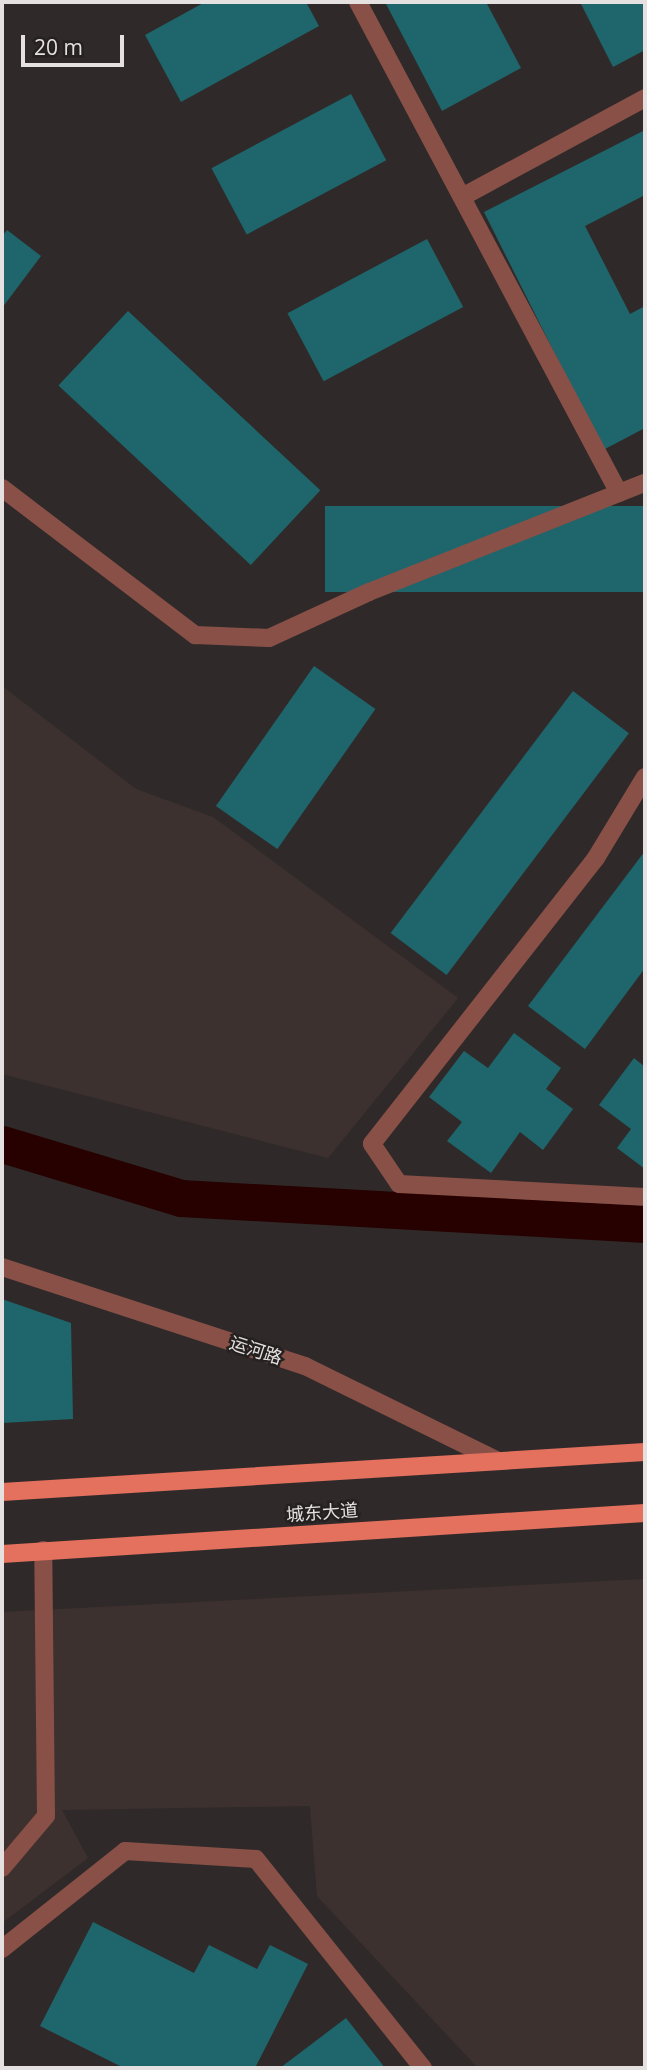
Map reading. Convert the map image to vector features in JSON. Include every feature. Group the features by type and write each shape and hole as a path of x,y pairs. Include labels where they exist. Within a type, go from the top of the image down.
{"main road":[{"path":"2,1492 645,1452"},
{"name":"城东大道","path":"2,1554 645,1513"}],"street":[{"path":"358,2 619,493"},
{"path":"462,197 645,98"},
{"path":"2,488 195,635 269,638 369,592 645,483"},
{"path":"645,777 596,858 372,1144 399,1184 645,1197"},
{"name":"运河路","path":"2,1267 305,1366 498,1461"},
{"path":"2,1868 46,1816 43,1550"},
{"path":"2,1949 125,1851 256,1859 423,2068"}],"shaded area":[{"path":"2,686 136,789 213,817 458,998 328,1158 2,1074"},
{"path":"645,1579 645,2068 478,2068 317,1896 310,1806 62,1810 88,1858 2,1923 2,1612"}],"building":[{"path":"205,2 306,2 319,26 181,102 145,35"},
{"path":"385,2 486,2 521,68 442,111"},
{"path":"580,2 645,2 645,50 613,67"},
{"path":"351,94 386,160 247,234 211,168"},
{"path":"645,130 645,195 585,226 630,314 645,306 645,428 603,450 484,212"},
{"path":"7,230 41,256 2,308 2,236"},
{"path":"427,239 463,307 324,381 287,313"},
{"path":"128,311 320,490 251,565 58,386"},
{"path":"325,506 645,506 645,592 325,592"},
{"path":"314,666 375,709 277,849 216,806"},
{"path":"573,691 629,733 447,975 391,933"},
{"path":"645,851 645,968 585,1049 528,1006"},
{"path":"514,1033 561,1068 546,1089 573,1109 543,1150 520,1132 491,1173 447,1141 462,1122 429,1097 464,1051 488,1068"},
{"path":"634,1058 645,1067 645,1169 617,1148 631,1129 599,1105"},
{"path":"2,1299 71,1323 73,1419 2,1423"},
{"path":"93,1922 194,1973 209,1945 257,1969 270,1945 308,1964 255,2068 124,2068 40,2026"},
{"path":"346,2018 385,2068 280,2068"}],"waterway":[{"path":"2,1144 181,1198 645,1224"}]}
